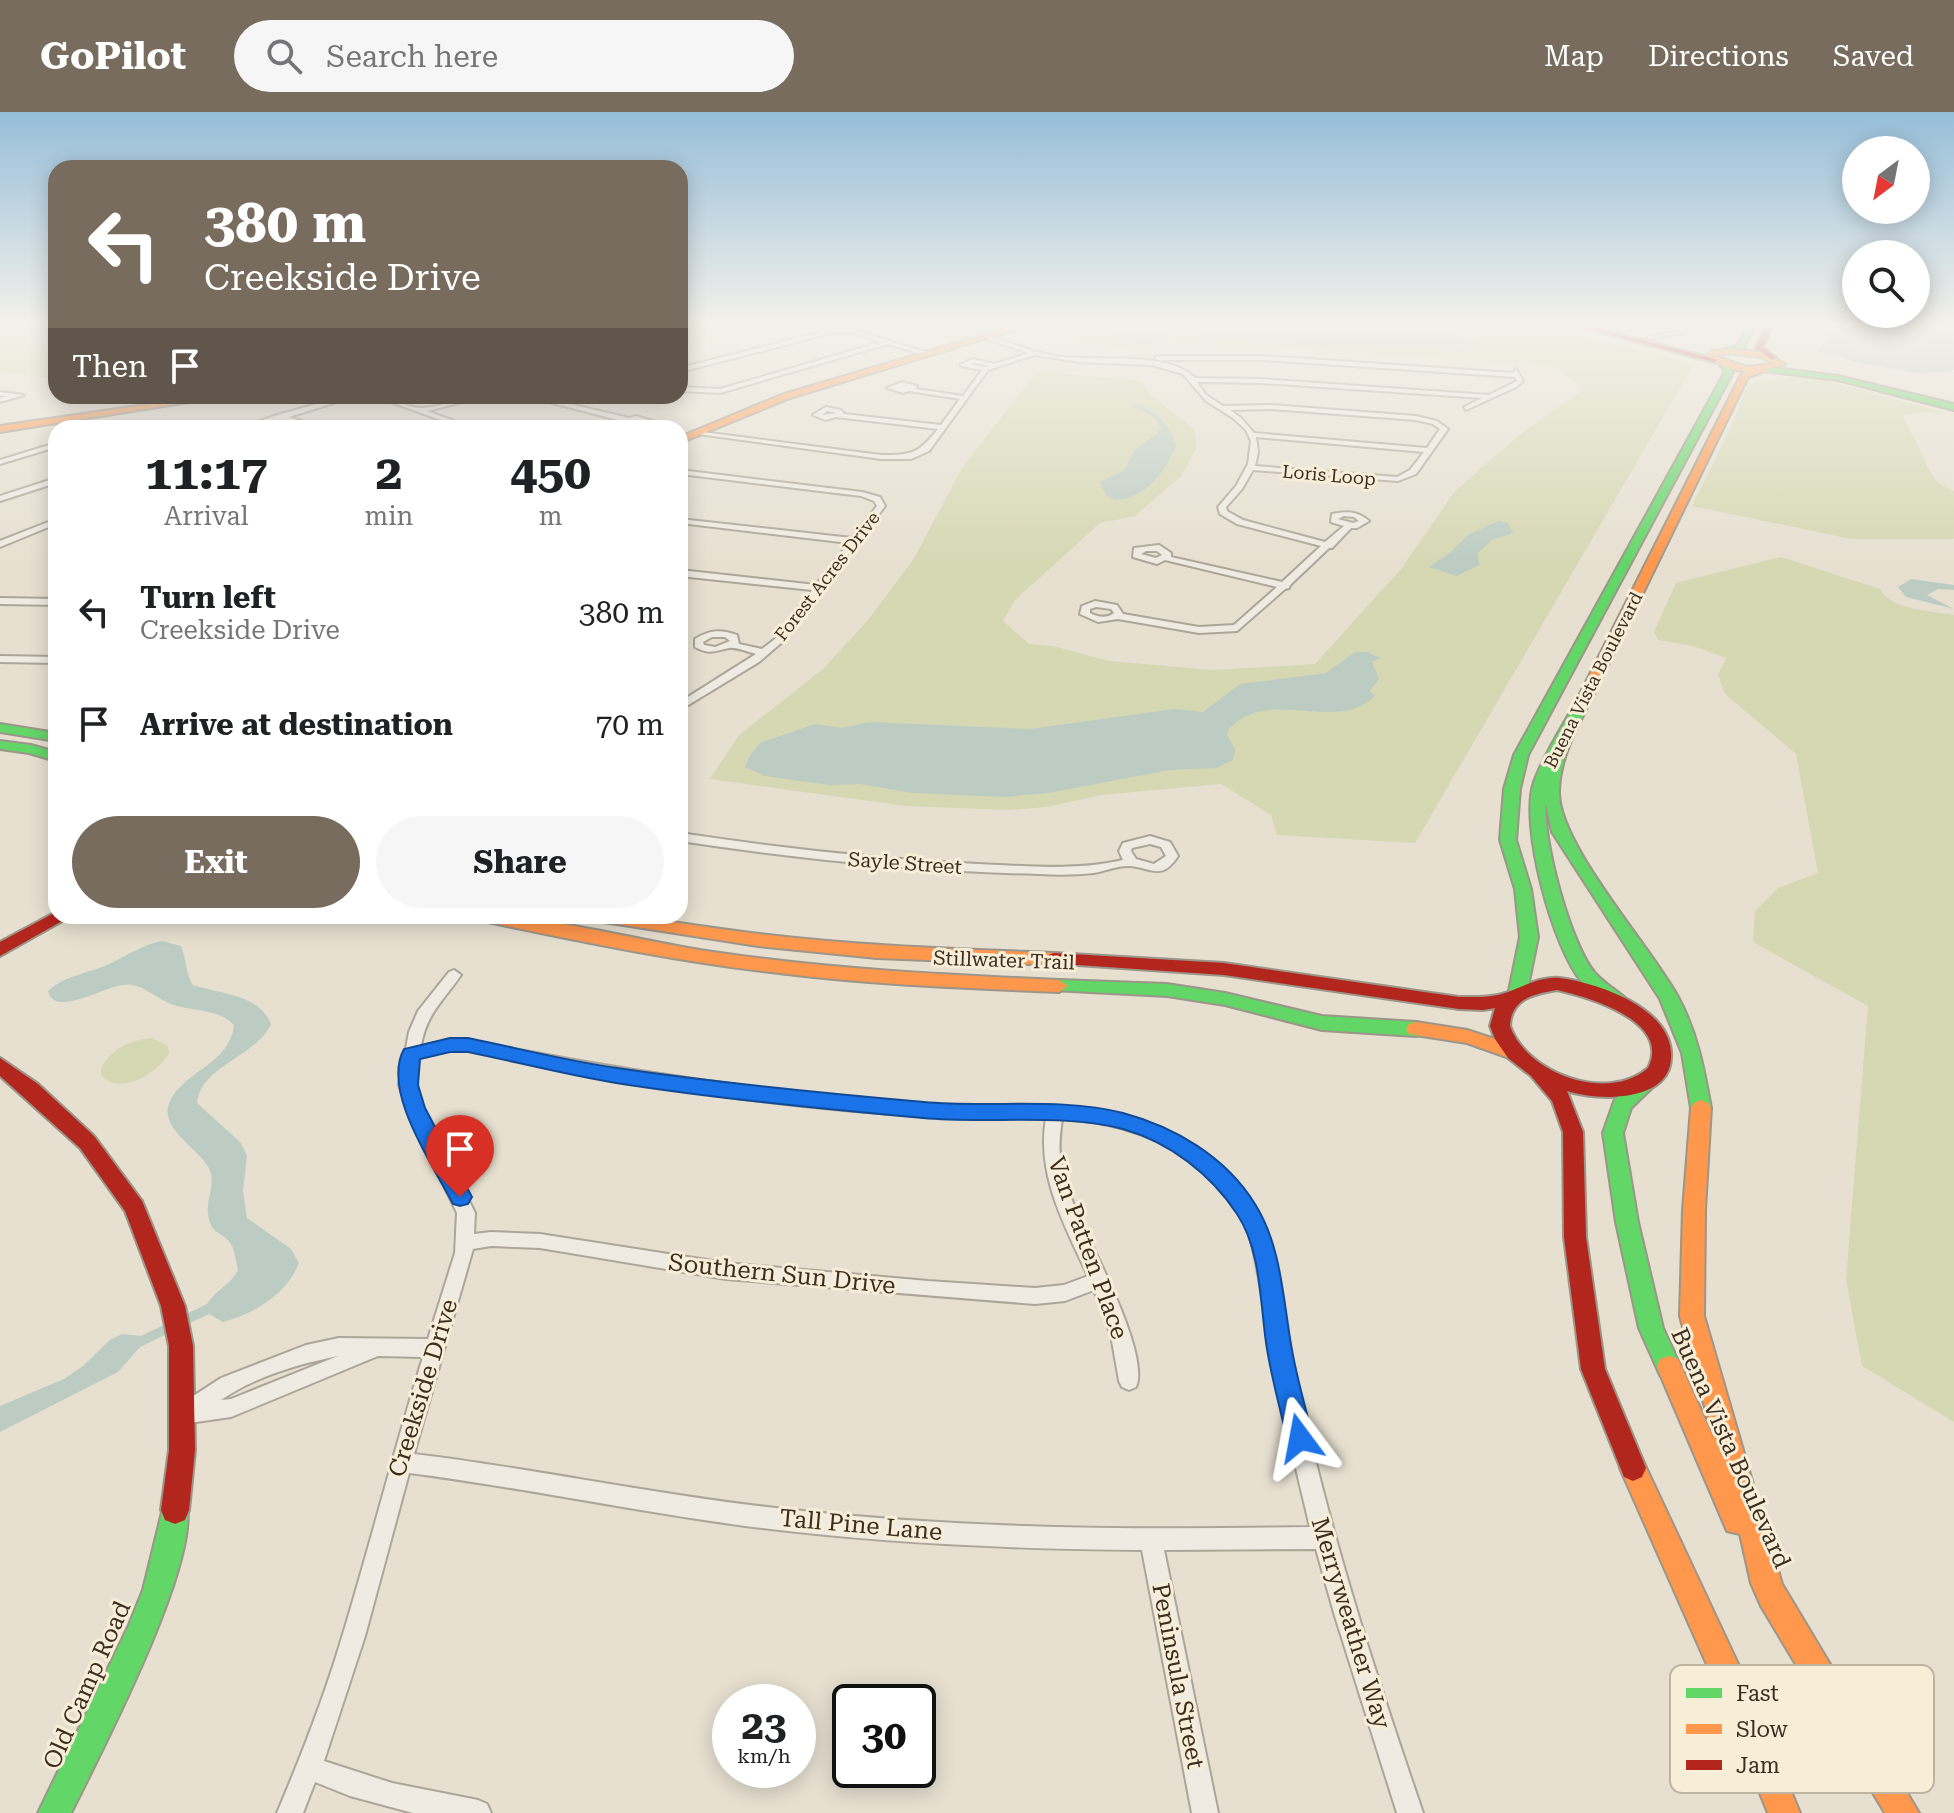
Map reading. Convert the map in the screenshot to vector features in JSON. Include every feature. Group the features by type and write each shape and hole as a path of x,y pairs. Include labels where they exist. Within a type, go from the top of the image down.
{"main road":[{"path":"0,426 126,405"},
{"path":"0,426 153,405"},
{"path":"688,437 761,405"},
{"name":"Buena Vista Boulevard","path":"1513,994 1529,937 1523,889 1508,840 1512,789 1521,755 1711,405"},
{"name":"Buena Vista Boulevard","path":"1730,405 1559,751 1548,766 1538,793 1537,822 1542,851 1568,939 1585,973 1644,1022 1657,1038 1662,1055 1659,1070 1622,1104 1613,1133 1627,1222 1651,1328 1771,1596 1813,1665"},
{"path":"0,728 48,736"},
{"path":"0,745 48,755"},
{"path":"1559,751 1551,793 1560,832 1661,985 1692,1053 1701,1106 1694,1210 1692,1316 1771,1596"},
{"path":"0,950 48,923"},
{"name":"Stillwater Trail","path":"527,924 625,944 784,968 944,981 1167,990 1225,999 1322,1023 1455,1032 1481,1038 1515,1053"},
{"name":"Stillwater Trail","path":"650,924 834,948 954,957 1161,963 1269,975 1459,1003 1483,1004 1513,994"},
{"name":"Buena Vista Boulevard","path":"1515,1053 1504,1036 1500,1020 1502,1006 1513,994 1535,985 1557,984 1581,987 1617,1002"},
{"path":"1515,1053 1538,1071 1561,1098 1573,1132 1575,1237 1593,1369 1637,1477 1723,1665"},
{"name":"Old Camp Road","path":"0,1065 64,1118 113,1174 134,1207 173,1306 181,1346 182,1450 172,1531 144,1629 54,1813"},
{"path":"1538,1071 1586,1090 1610,1092 1632,1089 1648,1082"},
{"path":"1776,1793 1784,1813"},
{"name":"Buena Vista Boulevard","path":"1891,1793 1903,1813"}],"street":[{"path":"258,413 257,416 268,419 277,412 317,405"},
{"path":"407,405 449,420"},
{"path":"422,410 442,405"},
{"path":"567,405 627,420"},
{"path":"688,437 893,458 922,452 959,405"},
{"path":"1218,405 1242,420 1252,435 1255,451 1252,468 1243,484 1222,507 1226,516 1329,546"},
{"path":"1466,408 1472,405"},
{"path":"1222,408 1271,407 1425,419 1444,429 1430,450 1252,435"},
{"path":"277,412 298,420"},
{"path":"839,416 942,427"},
{"path":"0,462 48,447"},
{"name":"Loris Loop","path":"1252,468 1398,479 1413,472 1430,450"},
{"name":"Forest Acres Drive","path":"688,473 862,494 881,502 880,509 820,588 765,653 688,702"},
{"path":"0,499 48,483"},
{"path":"688,522 856,541"},
{"path":"0,544 48,524"},
{"path":"1118,616 1199,630 1227,630 1245,624 1348,526"},
{"path":"1166,558 1286,586"},
{"path":"688,574 820,588"},
{"path":"0,601 48,602"},
{"path":"733,645 765,653"},
{"path":"0,659 48,660"},
{"name":"Sayle Street","path":"688,838 806,855 934,866 1088,870 1131,862"},
{"name":"Creekside Drive","path":"290,1813 354,1636 465,1243 466,1213 407,1085 411,1054 425,1011 454,975"},
{"name":"Merryweather Way","path":"411,1054 450,1045 468,1045 613,1075 768,1096 934,1111 1055,1114 1121,1121 1154,1131 1209,1166 1246,1209 1259,1236 1280,1353 1344,1611 1410,1813"},
{"name":"Van Patten Place","path":"1055,1114 1050,1143 1053,1165 1124,1343 1129,1381"},
{"name":"Southern Sun Drive","path":"465,1243 491,1239 540,1241 726,1271 1035,1296 1065,1293 1098,1280"},
{"path":"182,1415 231,1408 374,1350 436,1348"},
{"name":"Tall Pine Lane","path":"401,1462 462,1469 672,1505 785,1520 913,1531 1151,1538 1325,1538"},
{"name":"Peninsula Street","path":"1151,1538 1205,1813"},
{"path":"309,1767 340,1782 374,1792 478,1813"}],"green space":[{"path":"1010,405 1164,405 1195,430 1196,449 1181,476 1135,516 1100,523 1014,601 1003,621 1029,644 1053,646 1109,661 1214,670 1315,664 1401,569 1455,491 1522,433 1561,405 1670,405 1415,843 1277,835 1271,815 1221,784 1101,795 1047,807 1009,810 906,806 710,779 739,735 823,669 868,620 913,560 962,468"},
{"path":"1740,405 1917,405 1948,414 1926,412 1903,415 1933,476 1954,491 1954,539 1851,539 1692,506"},
{"path":"1781,557 1880,589 1885,596 1902,605 1954,615 1954,1422 1862,1366 1846,1279 1868,1006 1753,942 1755,911 1778,888 1818,873 1796,754 1725,694 1718,675 1726,658 1693,646 1658,640 1654,632 1676,583"},
{"path":"152,1038 168,1046 169,1053 148,1075 118,1084 101,1075 105,1061 116,1050"}],"shaded area":[{"path":"1132,405 1145,408 1159,417 1176,445 1153,482 1136,495 1115,500 1106,495 1100,482 1125,470 1135,449 1158,433 1161,427 1154,417"},
{"path":"1498,521 1508,523 1513,533 1492,540 1478,553 1479,565 1457,576 1429,567 1468,535"},
{"path":"1911,579 1954,585 1954,590 1938,589 1927,595 1954,609 1906,597 1898,587"},
{"path":"1355,652 1368,652 1380,658 1372,662 1379,679 1370,691 1375,696 1359,707 1341,711 1264,711 1246,717 1229,729 1227,735 1235,750 1233,760 1217,768 1170,770 1048,793 1003,797 913,793 860,784 829,785 765,776 745,767 760,743 815,724 842,728 870,722 1030,729 1175,709 1203,712 1240,684 1326,673"},
{"path":"162,941 181,946 193,985 248,1001 265,1014 271,1024 254,1045 208,1080 200,1090 197,1103 240,1142 247,1155 243,1191 247,1218 291,1249 299,1263 287,1284 258,1308 223,1322 209,1314 140,1347 118,1372 0,1432 0,1406 64,1379 110,1340 122,1334 141,1336 207,1304 238,1270 232,1246 214,1230 209,1221 210,1171 173,1127 168,1109 178,1089 225,1049 234,1025 213,1013 179,1007 132,985 61,1002 53,999 48,991 67,979"}],"traffic: fast":[{"path":"1518,991 1529,937 1523,889 1508,840 1512,789 1521,755 1711,405"},
{"path":"1948,405 1954,407"},
{"path":"1584,700 1541,783 1537,813 1539,835 1558,913 1576,958 1588,977 1617,1002"},
{"path":"0,728 48,736"},
{"path":"0,745 48,754"},
{"path":"1559,751 1551,793 1560,832 1669,998 1692,1053 1701,1108"},
{"path":"1059,986 1167,990 1225,999 1322,1023 1416,1029"},
{"path":"1648,1082 1622,1104 1613,1133 1627,1222 1651,1328 1669,1367"},
{"path":"54,1813 143,1628 168,1550 175,1510"}],"traffic: slow":[{"path":"61,420 160,405"},
{"path":"688,437 764,405"},
{"path":"1584,700 1730,405"},
{"path":"0,429 48,422"},
{"path":"527,924 709,958 818,972 1059,986"},
{"path":"655,924 758,940 877,952 1054,959"},
{"path":"1416,1029 1467,1036 1515,1053"},
{"path":"1701,1108 1694,1210 1692,1316 1771,1596"},
{"path":"1669,1367 1737,1521"},
{"path":"1633,1468 1723,1665"},
{"path":"1765,1583 1814,1665"},
{"path":"1776,1793 1784,1813"},
{"path":"1891,1793 1903,1813"}],"traffic: jam":[{"path":"0,950 48,924"},
{"path":"1054,959 1224,969 1459,1003 1483,1004 1508,998"},
{"path":"1557,984 1616,1001 1646,1022 1657,1037 1661,1050 1655,1073 1633,1088 1593,1090 1548,1076 1515,1053 1500,1026 1501,1014 1507,1003 1536,987 1557,984"},
{"path":"0,1065 31,1089 87,1142 134,1207 173,1306 181,1346 182,1450 175,1510"},
{"path":"1538,1071 1561,1098 1573,1132 1575,1237 1593,1369 1633,1468"}],"route":[{"path":"460,1197 415,1108 407,1085 411,1054 450,1045 468,1045 613,1075 768,1096 934,1111 1087,1115 1121,1121 1154,1131 1186,1149 1209,1166 1246,1209 1259,1236 1266,1263 1280,1353 1300,1438"}]}
